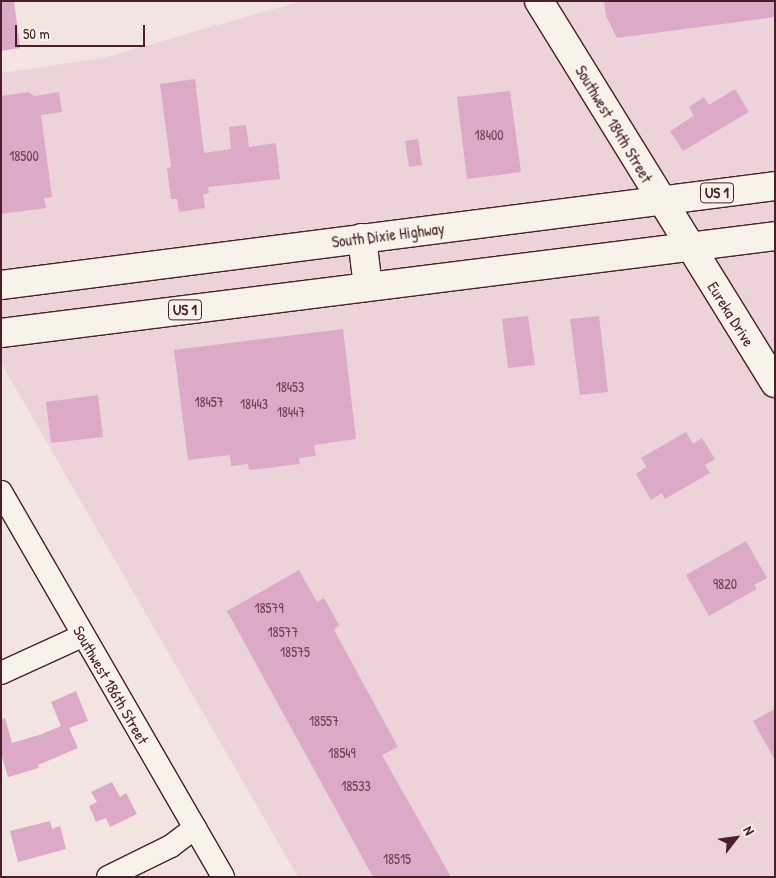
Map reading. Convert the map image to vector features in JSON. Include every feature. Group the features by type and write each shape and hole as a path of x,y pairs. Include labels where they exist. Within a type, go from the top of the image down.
{"main road":[{"name":"Southwest 184th Street","path":"539,1 688,246"},
{"name":"South Dixie Highway","path":"1,285 775,186"},
{"name":"US 1","path":"1,333 775,236"},
{"path":"362,238 368,287"},
{"name":"Eureka Drive","path":"688,246 775,383"}],"street":[{"name":"Southwest 186th Street","path":"1,492 82,636 223,877"},
{"path":"1,673 82,636"},
{"path":"108,877 171,846 196,828"}],"shaded area":[{"path":"301,1 775,1 775,877 298,877 1,363 1,73 103,58"}],"building":[{"path":"1,1 14,1 20,48 1,51"},
{"path":"604,1 775,1 775,17 617,38 606,16"},
{"path":"195,79 204,153 231,149 229,127 246,125 249,147 276,143 280,179 208,187 209,193 203,194 205,208 179,212 177,199 171,199 167,168 171,167 160,84"},
{"path":"735,89 749,112 683,151 670,131 694,116 689,107 704,97 709,105"},
{"path":"510,91 521,172 467,179 457,97"},
{"path":"29,92 34,96 59,92 62,112 41,115 52,197 44,198 46,208 1,214 1,96"},
{"path":"418,139 422,165 409,167 405,141"},
{"path":"528,316 535,365 508,368 502,319"},
{"path":"599,316 608,392 580,395 570,319"},
{"path":"343,329 356,439 314,445 316,456 299,458 300,464 249,470 248,464 231,466 230,455 188,460 174,350"},
{"path":"98,395 103,437 51,443 46,402"},
{"path":"686,432 693,444 702,438 715,459 705,465 710,473 665,499 662,493 651,500 636,474 647,467 641,458"},
{"path":"746,541 767,578 754,585 757,589 709,616 686,575"},
{"path":"299,570 317,602 324,598 339,625 334,630 398,747 382,755 451,877 373,877 227,611"},
{"path":"76,691 88,721 69,728 78,748 38,765 39,768 8,777 1,754 1,719 5,718 12,743 39,735 61,726 51,702"},
{"path":"775,709 775,760 753,721"},
{"path":"112,782 120,797 126,793 137,814 110,827 106,818 96,822 89,806 97,802 91,792"},
{"path":"50,821 52,829 60,826 66,849 18,862 10,831"}]}
